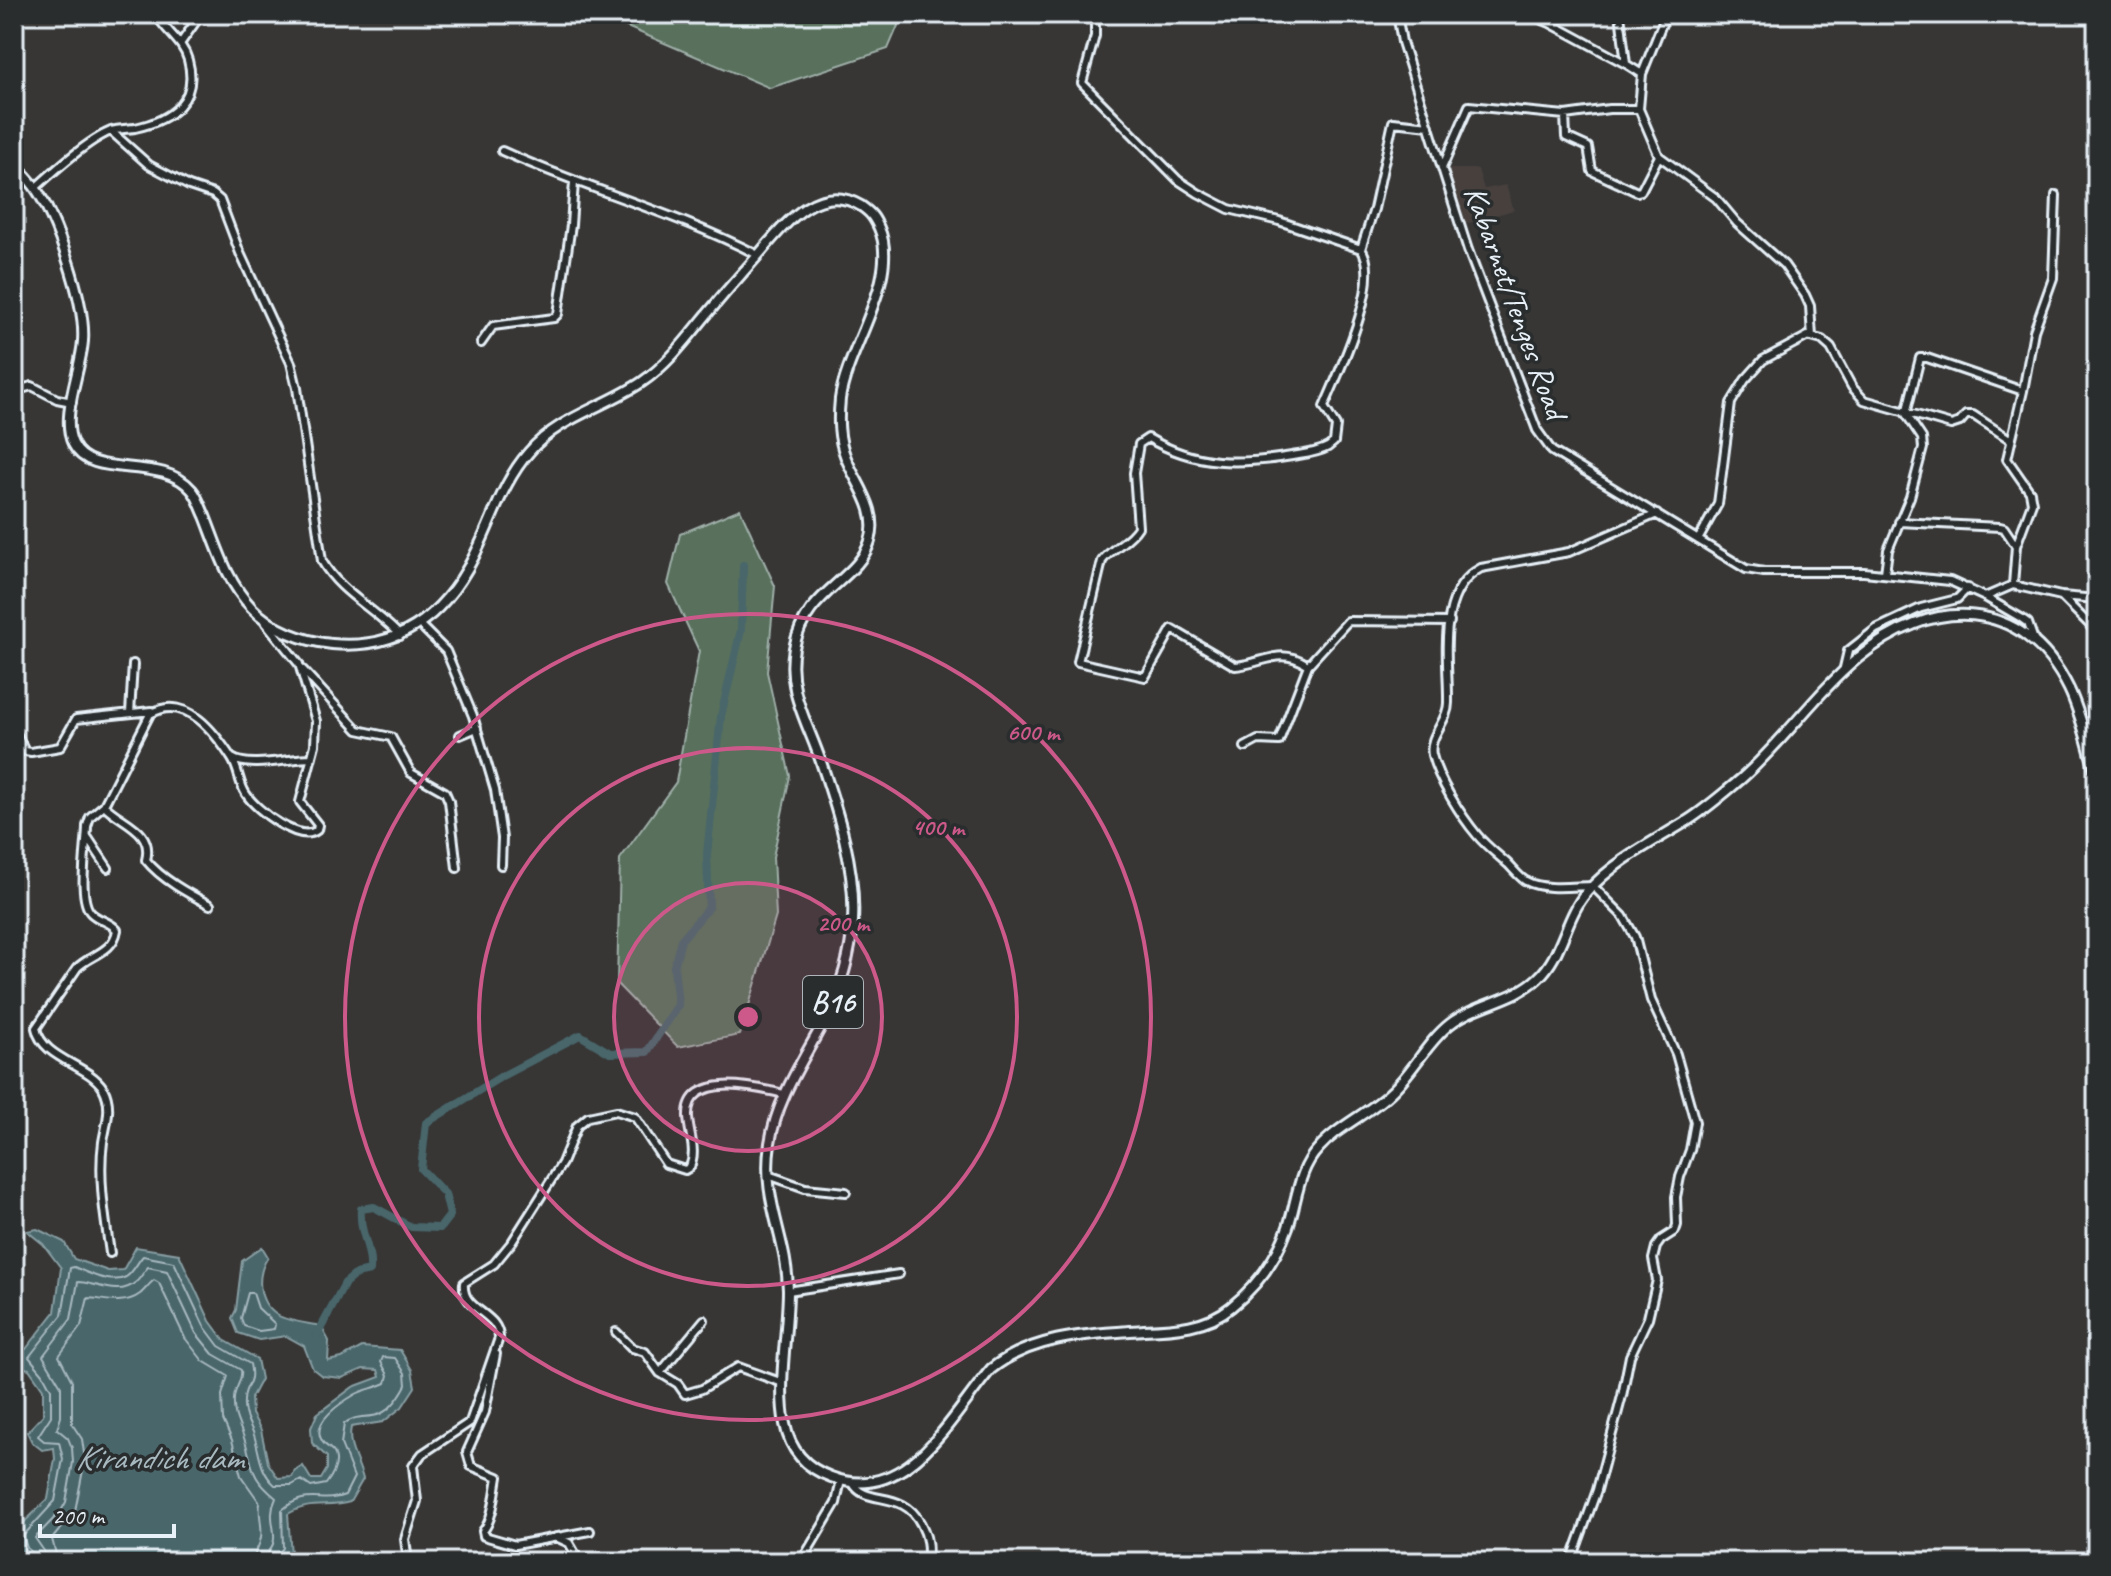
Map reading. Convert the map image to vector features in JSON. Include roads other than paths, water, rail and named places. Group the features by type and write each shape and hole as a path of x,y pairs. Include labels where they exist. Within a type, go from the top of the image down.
{"main road":[{"name":"B16","path":"14,164 35,188 56,232 82,312 83,347 69,429 71,439 82,456 100,463 172,473 192,490 229,576 262,618 290,634 328,644 371,644 400,636 441,607 460,582 480,545 501,494 529,452 555,428 629,390 657,370 799,212 824,199 839,198 868,210 878,224 885,252 872,304 843,382 839,411 843,452 870,508 873,520 871,538 866,552 856,564 810,610 800,626 792,662 792,678 799,707 823,767 850,868 852,934 835,997 784,1094 770,1142 768,1175 770,1204 786,1265 788,1291 783,1416 789,1440 798,1455 818,1471 841,1480 853,1483 899,1472 925,1453 991,1369 1017,1352 1084,1335 1185,1327 1207,1321 1228,1310 1261,1278 1275,1254 1288,1227 1308,1162 1319,1147 1390,1093 1450,1024 1525,989 1537,980 1557,951 1585,893 1642,849 1708,807 1743,777 1843,672 1882,639 1929,617 1964,614 1991,619 2012,628 2035,643 2058,670 2070,691 2097,776"}],"street":[{"path":"35,188 111,131 146,124 182,106 189,92 190,69 180,44 156,14"},
{"path":"180,44 201,14"},
{"path":"1095,14 1095,36 1082,83 1178,180 1229,209 1279,221 1361,249"},
{"name":"Kabarnet/Tenges Road","path":"1397,14 1402,42 1486,301 1545,444 1560,458 1737,565 1756,571 1885,573 1938,578 1968,588 2028,623 2035,643"},
{"path":"1528,14 1642,74"},
{"path":"1620,14 1626,64"},
{"path":"1666,14 1642,74 1639,109 1659,156 1716,198 1737,223 1784,265 1810,306 1812,337"},
{"path":"1442,168 1469,106 1565,115 1609,109 1639,109"},
{"path":"1565,115 1566,137 1588,147 1592,171 1626,188 1641,191 1659,156"},
{"path":"1308,665 1298,659 1281,656 1235,666 1172,629 1145,677 1078,662 1102,561 1125,543 1138,527 1134,473 1137,450 1143,439 1148,438 1183,456 1239,462 1318,452 1334,442 1336,426 1324,407 1353,335 1363,297 1367,264 1361,249 1374,209 1393,122 1429,126"},
{"path":"111,131 149,165 220,200 240,253 291,363 322,561 339,583 400,636"},
{"path":"502,151 758,255"},
{"path":"481,343 493,326 554,318 558,314 574,182"},
{"path":"2013,585 2016,546 2031,498 2026,485 2007,459 2034,331 2053,278 2056,195"},
{"path":"1698,540 1718,504 1731,403 1745,380 1763,360 1803,338 1822,340 1831,348 1852,387 1864,400 1951,425 1960,422 1966,415 1973,415 2011,440"},
{"path":"1885,573 1888,550 1910,497 1923,448 1922,438 1906,414 1919,362 1923,357 2023,391"},
{"path":"14,391 32,386 51,397 72,402"},
{"path":"1571,1562 1597,1490 1630,1356 1648,1318 1657,1280 1653,1259 1656,1247 1675,1231 1677,1225 1676,1197 1695,1122 1676,1054 1651,1000 1635,937 1623,916 1593,886 1546,886 1527,882 1478,837 1446,786 1432,756 1431,743 1448,708 1446,654 1450,622 1458,590 1473,572 1569,552 1657,514"},
{"path":"1899,522 2000,527 2004,528 2016,546"},
{"path":"1985,597 2013,585 2061,596 2097,599"},
{"path":"1843,672 1848,651 1876,629 1921,608 1957,599 1968,588"},
{"path":"2061,596 2097,636"},
{"path":"262,618 301,668 358,730 391,737 411,773 445,792 449,801 457,868"},
{"path":"1245,747 1258,740 1279,741 1308,665 1341,627 1352,620 1450,622"},
{"path":"419,624 441,645 452,661 477,728 493,779 499,814 501,865"},
{"path":"130,713 133,664"},
{"path":"14,729 25,751 40,751 61,745 76,719 165,708 180,710 205,721 232,758 250,800 284,826 305,835 315,833 318,828 300,802 316,721 301,668"},
{"path":"110,1253 102,1162 109,1116 106,1097 97,1082 48,1047 36,1028 77,968 108,949 116,936 114,926 90,912 86,905 84,890 90,817 104,805 143,725 155,711"},
{"path":"460,735 477,728"},
{"path":"232,758 239,763 250,763 311,758"},
{"path":"104,805 142,834 148,846 146,860 150,865 210,905"},
{"path":"87,837 108,868"},
{"path":"590,1531 515,1545 495,1542 482,1534 492,1518 498,1477 471,1466 467,1452 485,1412 498,1328 468,1301 464,1283 494,1264 512,1242 562,1163 582,1121 608,1111 629,1114 639,1121 666,1164 685,1170 690,1167 694,1156 688,1116 697,1094 730,1085 784,1094"},
{"path":"768,1175 805,1188 846,1192"},
{"path":"788,1291 899,1274"},
{"path":"660,1373 704,1320"},
{"path":"616,1332 628,1345 645,1352 660,1373 678,1384 686,1394 702,1389 738,1367 783,1383"},
{"path":"408,1562 405,1539 417,1501 413,1466 422,1454 470,1422 496,1346"},
{"path":"801,1562 836,1503 841,1480"},
{"path":"853,1483 858,1491 903,1503 914,1511 927,1537 927,1562"},
{"path":"556,1537 569,1543 580,1562"}],"water":[{"name":"Kirandich dam","path":"37,1229 64,1242 74,1259 108,1271 123,1270 136,1247 179,1254 210,1321 224,1340 257,1359 261,1379 251,1398 252,1414 261,1430 268,1463 278,1478 292,1477 303,1466 311,1479 321,1479 327,1469 327,1457 312,1443 311,1428 317,1414 353,1387 380,1377 378,1370 363,1369 342,1378 322,1376 313,1369 304,1346 286,1336 259,1340 238,1333 232,1318 236,1310 242,1261 262,1247 268,1257 260,1280 265,1303 277,1315 321,1326 329,1341 328,1361 342,1358 362,1347 400,1350 412,1370 415,1387 402,1407 383,1422 351,1427 352,1447 363,1479 350,1502 304,1507 288,1514 291,1555 277,1562 33,1562 19,1553 16,1530 48,1499 55,1459 54,1448 42,1450 32,1442 27,1432 43,1415 43,1389 29,1369 14,1366 14,1348 26,1349 55,1312 61,1268 43,1244 27,1231"}],"waterway":[{"path":"317,1335 345,1283 356,1274 370,1271 361,1209 374,1207 411,1227 440,1228 450,1215 445,1194 421,1169 426,1123 502,1076 580,1035 610,1053 647,1052 678,1005 674,967 681,940 709,907 707,855 721,716 741,630 743,565"}]}
